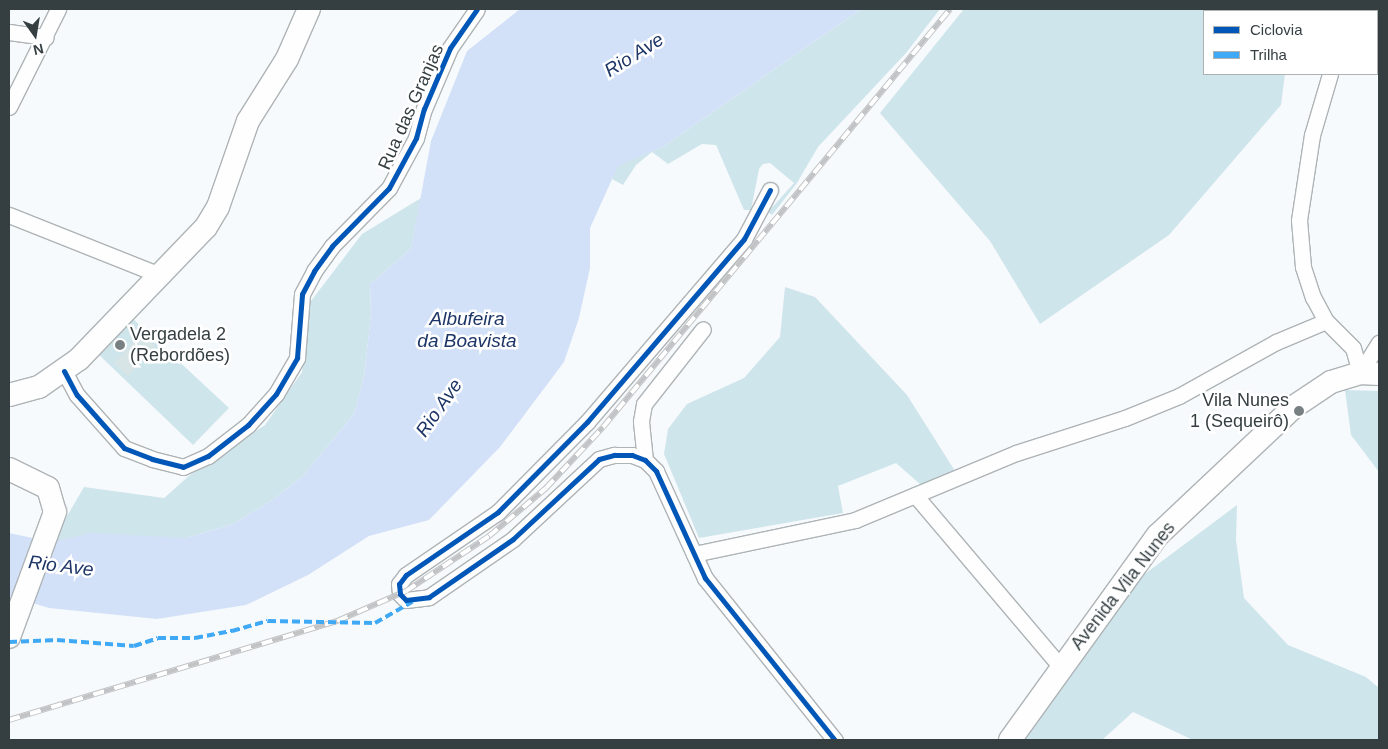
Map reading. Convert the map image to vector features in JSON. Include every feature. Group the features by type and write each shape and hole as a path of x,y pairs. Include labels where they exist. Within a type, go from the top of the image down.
{"main road":[{"path":"9,395 39,387 64,371 162,276 198,237 218,207 248,121 287,59 310,9"},
{"name":"Avenida Vila Nunes","path":"1010,740 1158,535 1295,406 1331,382 1370,374"},
{"path":"9,469 48,488 55,512 9,636"}],"street":[{"path":"9,107 46,37 58,9"},
{"name":"Rua das Granjas","path":"64,371 77,395 124,448 183,467 208,456 231,440 276,394 298,358 302,294 314,271 332,246 389,188 416,138 424,109 450,48 477,9"},
{"path":"9,32 46,37"},
{"path":"1330,75 1312,135 1299,220 1303,267 1313,297 1326,322 1353,348 1370,374"},
{"path":"770,190 744,239 586,422 498,512 406,575 399,584 400,594 406,600 429,597 513,539 599,460 614,455 632,455 646,460 656,471 705,578 835,740"},
{"path":"9,215 162,276"},
{"path":"694,554 855,520 1016,453 1125,418 1179,396 1276,342 1326,322"},
{"path":"646,460 640,421 644,404 703,329"},
{"path":"1370,374 1379,342"},
{"path":"915,495 1061,667"}],"shaded area":[{"path":"861,9 940,9 906,53 818,147 797,183 772,215 768,212 794,183 770,163 763,164 759,169 751,210 744,210 716,145 702,144 668,164 652,152 636,165 623,185 612,179 618,165 664,146"},
{"path":"964,9 1340,9 1203,10 1203,75 1285,75 1281,105 1169,235 1040,324 990,241 880,113"},
{"path":"421,198 411,249 370,284 371,314 364,377 354,414 303,476 271,501 233,524 186,538 52,542 84,487 164,498 190,475 265,425 302,372 311,301 362,234"},
{"path":"785,287 815,297 907,395 955,471 921,485 896,463 838,486 843,513 699,538 664,454 668,429 687,404 744,378 780,337"},
{"path":"129,315 229,408 193,445 95,351"},
{"path":"1345,390 1379,391 1379,472 1351,435"},
{"path":"1237,505 1236,540 1244,598 1288,645 1366,677 1379,688 1379,740 1193,740 1133,712 1102,740 1019,740 1142,576"}],"water":[{"name":"Albufeira da Boavista","path":"520,9 861,9 664,146 618,166 590,228 590,268 579,318 564,362 500,447 429,520 369,536 308,575 246,605 157,619 49,608 9,596 9,533 52,542 92,533 186,538 233,524 271,501 303,476 354,414 364,377 371,314 370,284 411,249 431,141 467,51"}],"building":[{"path":"141,334 155,346 128,376 114,363"}],"railway":[{"path":"9,720 337,621 406,591 489,536 546,488 603,427 950,9"}],"marked path":[{"path":"9,642 57,640 134,646 158,638 195,638 232,631 268,621 375,623 412,602"}],"cycle path":[{"path":"64,371 77,395 124,448 152,459 183,467 208,456 248,425 276,394 297,358 302,294 314,271 332,246 389,188 416,138 424,109 450,48 477,9"},
{"path":"770,190 744,239 587,422 498,512 406,575 399,584 400,594 406,600 429,597 513,539 599,459 614,455 632,455 645,460 656,471 705,578 835,740"}],"place":[{"name":"Vergadela 2 (Rebordões)","path":"120,345"},
{"name":"Vila Nunes 1 (Sequeirô)","path":"1299,411"}],"water label":[{"name":"Rio Ave","path":"634,55"},
{"name":"Rio Ave","path":"439,408"},
{"name":"Rio Ave","path":"61,566"}]}
